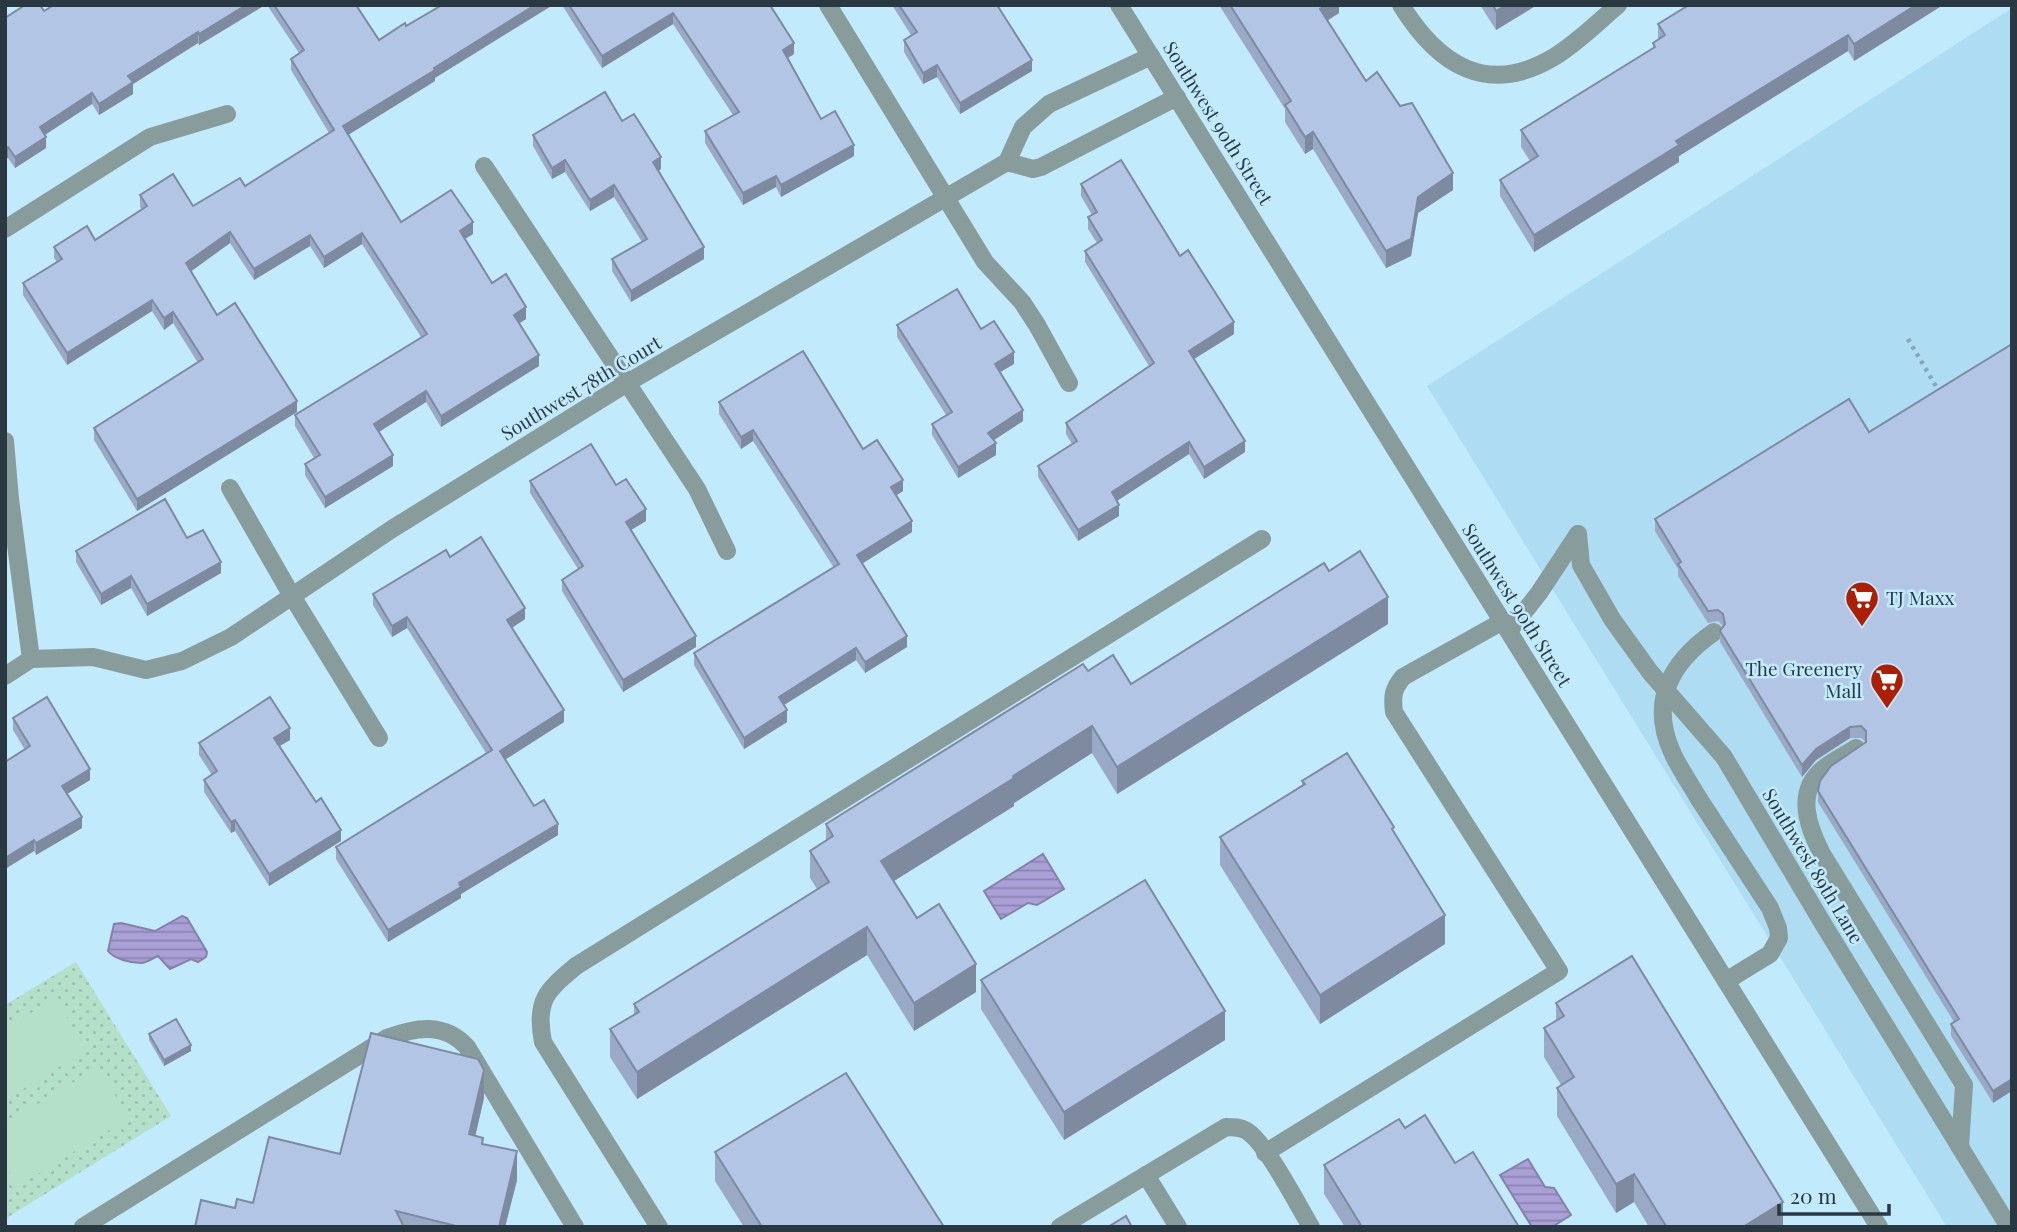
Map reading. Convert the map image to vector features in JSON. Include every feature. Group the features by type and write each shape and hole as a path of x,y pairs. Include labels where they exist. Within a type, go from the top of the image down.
{"street":[{"path":"828,5 985,262 1022,302 1069,383"},
{"name":"Southwest 90th Street","path":"1119,5 1879,1227"},
{"path":"1401,5 1416,29 1434,49 1473,73 1496,75 1516,73 1555,56 1618,5"},
{"path":"1151,56 1049,104 1023,127 1006,162 1033,169 1041,167 1177,97"},
{"path":"5,229 150,137 228,114"},
{"name":"Southwest 78th Court","path":"31,659 93,657 146,670 182,661 231,637 392,529 627,383 1006,162"},
{"path":"484,166 697,489 727,551"},
{"path":"5,441 31,659 5,676"},
{"path":"230,488 379,738"},
{"name":"Southwest 89th Lane","path":"1506,626 1539,593 1578,534 1581,565 1612,620 1650,672 1724,757 2009,1227"},
{"path":"659,1227 543,1042 539,1022 541,1003 551,986 576,965 1262,539"},
{"path":"1265,1153 1559,971 1394,712 1392,697 1395,687 1403,677 1506,626"},
{"path":"1714,632 1691,650 1668,680 1664,696 1664,728 1668,743 1699,799 1770,908 1779,938 1770,954 1726,981"},
{"path":"1856,748 1822,769 1809,788 1807,821 1822,854 1964,1085 1959,1147"},
{"path":"83,1227 387,1038 415,1028 429,1028 449,1033 467,1047 575,1227"},
{"path":"1060,1227 1226,1127 1237,1127 1249,1132 1265,1153 1311,1227"},
{"path":"1146,1175 1178,1227"}],"path":[{"path":"1908,339 1941,396"}],"shaded area":[{"path":"2012,8 2012,1216 1994,1227 1947,1227 1427,386"},
{"path":"1043,854 1064,889 1037,905 1028,903 1001,919 984,891"},
{"path":"182,916 187,918 207,952 206,957 198,962 191,959 170,969 158,956 137,963 118,958 108,951 114,924 121,923 155,931"},
{"path":"1528,1159 1545,1187 1554,1188 1571,1215 1552,1227 1532,1227 1500,1175"}],"green space":[{"path":"76,962 171,1116 5,1219 5,1005"},
{"path":"55,998 87,1050 5,1100 5,1029"},
{"path":"98,1067 129,1118 18,1186 5,1166 5,1124"}],"building":[{"path":"25,5 40,5 44,11 54,5 246,5 128,76 133,82 99,104 92,93 40,127 46,137 15,157 8,147 5,149 5,18"},
{"path":"274,5 356,5 379,40 405,23 406,26 442,5 535,5 343,126 401,222 451,190 473,222 460,231 492,283 506,274 526,307 514,315 539,355 441,416 426,391 374,424 393,455 325,497 305,464 320,455 295,415 427,334 362,233 324,257 310,235 254,269 230,232 186,263 217,315 235,303 297,401 137,499 94,428 203,359 173,312 164,318 152,300 67,353 23,283 62,259 54,247 87,226 95,240 147,206 140,195 173,174 193,206 240,178 245,186 334,130 291,59 304,50"},
{"path":"569,5 770,5 794,43 783,50 821,119 835,111 854,145 781,185 776,176 743,193 705,131 739,112 673,13 602,56"},
{"path":"899,5 997,5 1032,60 960,103 937,65 923,73 904,40 917,32"},
{"path":"1230,5 1325,5 1320,9 1366,81 1377,72 1400,106 1412,103 1453,173 1418,197 1411,239 1386,251 1313,132 1305,137 1285,105 1291,101"},
{"path":"1493,5 1506,5 1496,11"},
{"path":"1689,5 1916,5 1854,44 1848,35 1676,141 1679,145 1534,235 1500,180 1538,156 1521,130 1655,47 1653,43 1665,35 1658,24"},
{"path":"605,92 622,121 634,114 661,157 653,162 704,247 631,291 612,259 647,239 614,185 590,200 565,160 552,168 533,135"},
{"path":"1121,160 1180,256 1188,250 1234,322 1189,351 1245,441 1204,467 1189,442 1112,492 1119,505 1078,530 1038,466 1077,441 1066,423 1154,363 1085,251 1102,240 1088,217 1097,212 1081,184"},
{"path":"957,289 981,329 994,321 1014,352 995,364 1023,410 988,433 996,443 958,467 932,424 952,412 897,325"},
{"name":"The Greenery Mall","path":"2012,344 2012,1079 1993,1091 1951,1024 1959,1019 1818,791 1820,781 1831,766 1866,742 1866,731 1861,726 1850,727 1816,749 1802,765 1720,631 1725,624 1723,614 1718,610 1708,611 1678,564 1681,562 1655,519 1849,399 1869,432"},
{"path":"803,351 863,449 877,440 903,480 891,487 912,521 857,555 907,636 865,662 856,648 779,697 787,710 744,738 694,653 839,564 753,430 741,437 719,402"},
{"path":"591,444 616,485 626,479 646,509 626,522 696,636 623,680 562,580 583,566 530,481"},
{"path":"165,499 187,538 203,530 221,562 147,604 131,576 101,594 76,551"},
{"path":"481,537 525,608 507,620 564,710 500,751 534,806 544,800 558,824 459,883 461,887 388,930 336,847 492,750 407,617 392,626 373,594 446,550 450,557"},
{"path":"1360,551 1388,597 1117,767 1092,726 881,861 917,918 939,904 976,964 914,1003 867,927 637,1072 610,1029 639,1012 634,1004 829,882 810,851 833,836 826,824 1083,664 1088,671 1113,655 1131,684 1324,563 1329,571"},
{"path":"47,697 90,769 62,786 82,817 36,843 34,840 5,858 5,762 30,746 13,718"},
{"path":"270,697 290,728 274,738 316,802 321,798 341,830 269,874 235,820 231,822 204,780 217,771 199,743"},
{"path":"1347,753 1445,915 1320,995 1220,837 1305,784 1302,781"},
{"path":"1145,880 1225,1011 1064,1112 981,980"},
{"path":"1632,956 1783,1202 1743,1227 1665,1227 1634,1174 1616,1184 1557,1088 1574,1077 1544,1028 1564,1016 1556,1003"},
{"path":"176,1019 191,1045 164,1060 149,1034"},
{"path":"371,1033 478,1059 484,1070 469,1134 483,1138 482,1144 517,1151 499,1227 460,1227 396,1211 404,1227 195,1227 201,1200 235,1208 237,1199 253,1203 269,1137 340,1154"},
{"path":"846,1073 944,1227 762,1227 715,1152"},
{"path":"1425,1115 1455,1163 1473,1152 1519,1227 1362,1227 1324,1165 1399,1119 1405,1128"},
{"path":"1126,1216 1132,1227 1108,1227"}],"place":[{"name":"TJ Maxx","path":"1862,628"},
{"name":"The Greenery Mall","path":"1887,710"}]}
